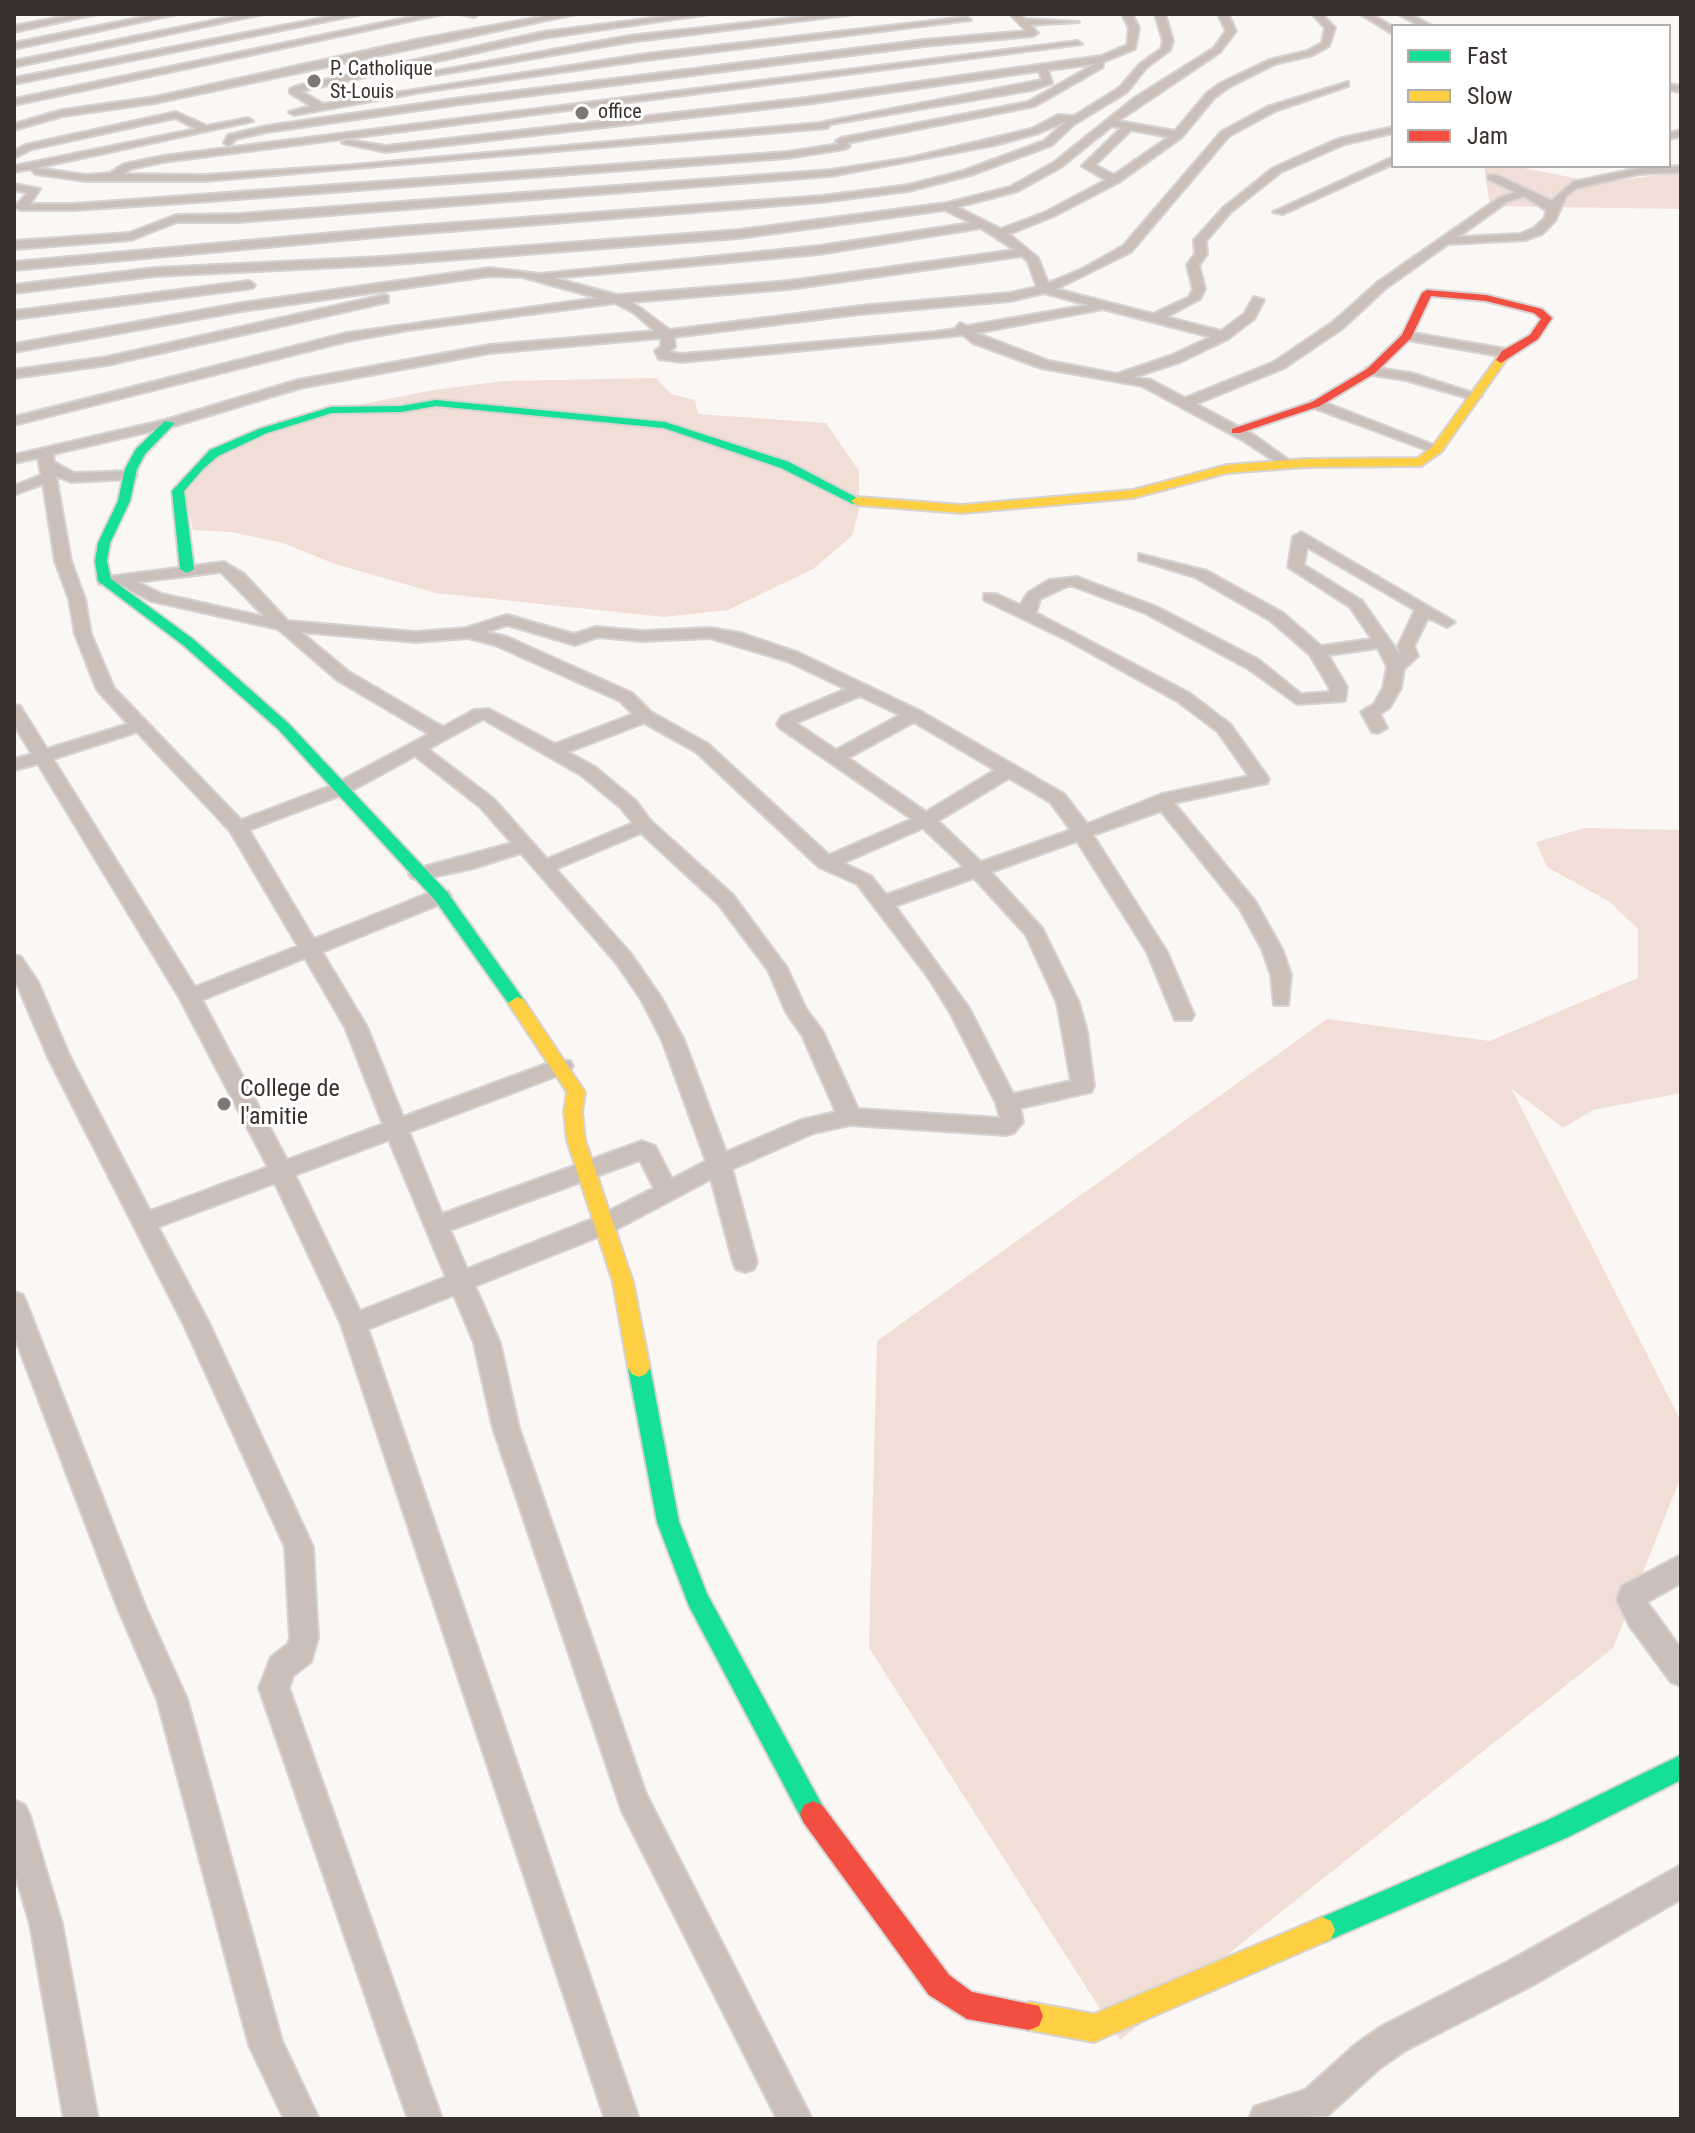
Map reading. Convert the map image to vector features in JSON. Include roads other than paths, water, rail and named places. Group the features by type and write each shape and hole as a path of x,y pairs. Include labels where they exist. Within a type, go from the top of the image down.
{"street":[{"path":"14,29 92,14"},
{"path":"14,46 172,14"},
{"path":"17,61 258,14"},
{"path":"14,81 357,14"},
{"path":"14,102 438,14"},
{"path":"465,14 474,14"},
{"path":"14,127 62,113 155,100 571,14"},
{"path":"321,107 295,90 543,35 705,14"},
{"path":"735,14 764,43 794,80 806,101 868,169"},
{"path":"353,76 366,82 629,39 850,14"},
{"path":"14,289 155,272 739,234 947,206 1014,189 1057,165 1110,123 1217,50 1231,31 1223,14"},
{"path":"1000,233 1050,214 1115,180 1178,135 1211,95 1225,85 1272,62 1310,53 1326,44 1330,28 1317,14"},
{"path":"1365,14 1391,30"},
{"path":"1403,14 1423,24"},
{"path":"14,266 894,191 1004,161 1046,144 1069,123 1123,90 1143,66 1165,50 1168,41 1163,19 1124,16"},
{"path":"1097,60 1132,47 1134,28 1124,16"},
{"path":"14,169 321,107 604,64 963,17 983,38"},
{"path":"1018,18 1073,18 1079,52"},
{"path":"234,150 229,140 255,132 779,61 858,51 884,52 1033,33 1018,18"},
{"path":"880,21 891,28"},
{"path":"398,24 429,41"},
{"path":"284,28 338,60"},
{"path":"56,38 80,49"},
{"path":"210,42 248,53"},
{"path":"585,47 604,64"},
{"path":"884,52 894,67"},
{"path":"331,138 386,149 806,101 1041,67 1079,52"},
{"path":"14,187 36,191 20,209 198,199 787,155 1037,101 1100,65 1097,60 1079,52 894,67 211,153 133,164 117,171 115,176"},
{"path":"14,169 86,178 204,178 388,165 826,124 1039,85 1048,81 1041,67"},
{"path":"14,492 47,471 169,423 298,384 502,348 667,334 860,310 919,307 1045,289 1086,272 1127,249 1174,198 1186,179 1225,134 1271,109 1344,84"},
{"path":"589,86 587,93 598,103"},
{"path":"155,100 176,115 205,129"},
{"path":"876,148 1057,109 1037,101"},
{"path":"413,109 421,127"},
{"path":"14,155 29,147 176,115"},
{"path":"14,232 176,219 366,209 868,169 1024,135 1062,117 1078,120"},
{"path":"1110,123 1178,135"},
{"path":"1115,180 1088,166 1129,126"},
{"path":"1153,319 1194,299 1199,289 1193,265 1201,254 1200,240 1227,210 1277,170 1342,141 1391,130"},
{"path":"14,144 29,147"},
{"path":"386,149 388,165"},
{"path":"155,272 186,260 192,250 198,199 211,153"},
{"path":"1279,212 1391,161"},
{"path":"353,168 356,186 366,209"},
{"path":"1441,245 1453,239 1495,241 1538,231 1551,219 1552,210 1562,194 1573,185 1647,168"},
{"path":"1639,171 1681,169"},
{"path":"1492,177 1548,203 1552,210"},
{"path":"1186,403 1279,365 1338,325 1382,285 1503,200 1525,192"},
{"path":"947,206 1000,233 1025,252 1034,261 1045,289"},
{"path":"300,213 498,251"},
{"path":"63,263 176,219"},
{"path":"14,374 69,368 446,286 819,250 984,224"},
{"path":"14,245 131,236"},
{"path":"14,421 132,394 353,336 617,299 789,285 1025,252"},
{"path":"14,348 445,276 503,271 536,276 617,299 639,310 667,334 668,347 662,354 682,358 919,337 1101,306"},
{"path":"14,315 249,285"},
{"path":"1045,289 1223,336"},
{"path":"187,569 178,491 203,461 263,431 336,409 401,409 436,403 662,424 785,465 852,501 938,509 1133,494 1215,471 1285,464 1405,465 1421,462 1437,449 1506,353 1534,337 1547,318 1544,314 1486,298 1436,292 1423,298 1407,336 1371,371 1316,404 1236,431"},
{"path":"919,337 967,348 1024,369 1088,379 1114,377 1175,359 1223,336 1249,316 1258,300"},
{"path":"919,307 967,330 978,340 1046,365 1146,383 1236,431 1285,464"},
{"path":"161,322 173,331 172,339 176,344"},
{"path":"69,368 100,334"},
{"path":"1407,336 1506,353"},
{"path":"1371,371 1406,376 1475,396"},
{"path":"1316,404 1437,449"},
{"path":"169,423 140,452 124,501 104,543 101,561 114,580 283,726 441,896 562,1066 576,1092 573,1120 585,1171 623,1282 668,1522 697,1598 804,1801 939,1985 954,1999 967,2005 1094,2028 1557,1829 1681,1767"},
{"path":"14,459 71,478 130,475"},
{"path":"47,471 56,531 83,634 106,690 238,828 356,1027 435,1226 487,1343 506,1428 633,1800 795,2119"},
{"path":"1378,728 1370,712 1381,707 1392,688 1396,667 1383,642 1356,604 1296,567 1301,537 1334,554 1423,611 1447,622"},
{"path":"1028,614 1028,604 1034,596 1055,583 1071,580 1151,610 1253,664 1297,699 1335,699 1339,690 1317,652 1277,617 1219,582 1145,557"},
{"path":"114,580 216,566 227,569 285,626 343,676 442,734"},
{"path":"114,580 157,598 285,626 416,637 468,633 507,620 575,640 596,632 642,636 698,632 734,637 793,657 914,715 1057,798 1082,832 1102,869 1138,918 1157,952 1183,1015"},
{"path":"883,903 1164,802 1260,779 1224,728 1194,705 1096,648 990,597"},
{"path":"1396,667 1409,656 1406,646 1423,611"},
{"path":"354,1324 605,1224 719,1165 809,1126 850,1117 1006,1127 1012,1122 1007,1103 961,1013 864,880 826,863 702,748 645,716 626,697 501,641 468,633"},
{"path":"524,653 557,633"},
{"path":"1317,652 1383,642"},
{"path":"862,689 785,722 926,820 1017,909 1054,970 1076,1032 1084,1082 1080,1088 1007,1103"},
{"path":"14,710 190,997 282,1172 354,1324 622,2119"},
{"path":"238,828 340,789 485,713 556,750 628,804 644,825 713,885 765,949 797,1012 812,1032 850,1117"},
{"path":"838,756 914,715"},
{"path":"556,750 645,716"},
{"path":"14,765 139,726"},
{"path":"417,749 487,803 624,959 651,999 673,1040 719,1165 745,1262"},
{"path":"826,863 926,820 1010,769"},
{"path":"1164,802 1248,906 1272,949 1281,975 1281,1000"},
{"path":"544,867 644,825"},
{"path":"419,874 474,862 523,846"},
{"path":"190,997 441,896"},
{"path":"14,962 28,982 59,1057 196,1323 299,1547 304,1638 301,1652 275,1676 274,1688 425,2119"},
{"path":"145,1222 562,1066"},
{"path":"435,1226 642,1150 647,1152 667,1191"},
{"path":"14,1302 131,1606 172,1699 266,2045 302,2119"},
{"path":"1681,1568 1632,1595 1631,1600 1639,1616 1681,1672"},
{"path":"14,1816 46,1924 81,2119"},
{"path":"1266,2119 1315,2104 1368,2056 1394,2038 1521,1973 1681,1881"}],"place":[{"name":"P. Catholique St-Louis","path":"314,81"},
{"name":"office","path":"582,113"},
{"name":"College de l'amitie","path":"224,1104"}]}
